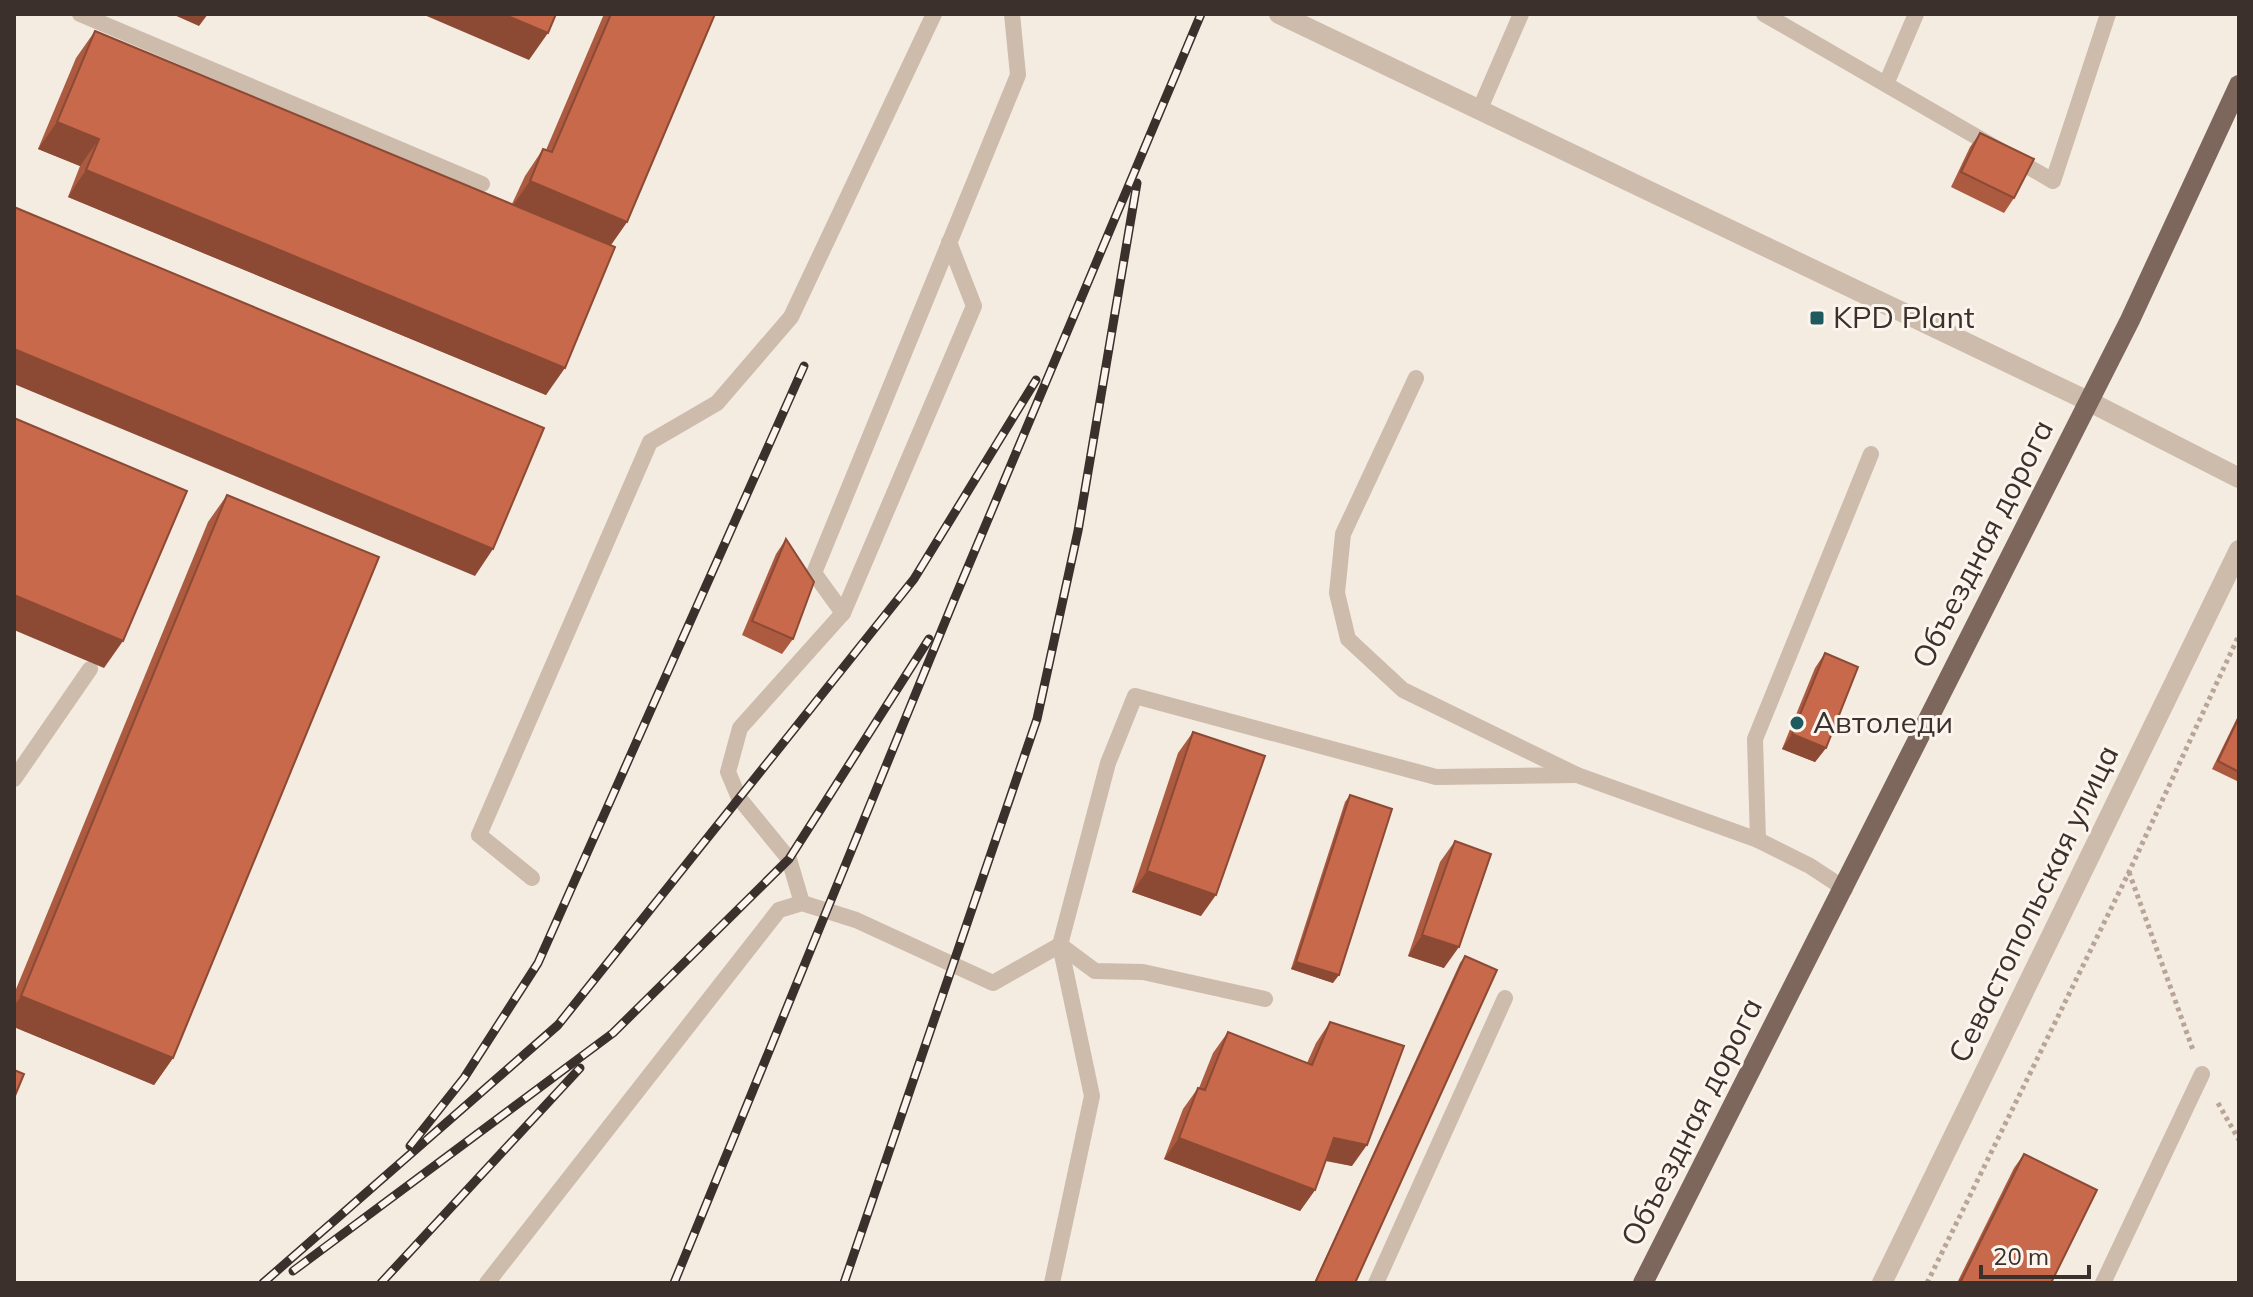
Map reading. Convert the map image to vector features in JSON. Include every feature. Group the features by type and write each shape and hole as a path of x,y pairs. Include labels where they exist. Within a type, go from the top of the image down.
{"main road":[{"name":"Объездная дорога","path":"1643,1283 1845,889 2130,320 2239,85"}],"street":[{"path":"1279,14 2088,401 2239,478"},
{"name":"Севастопольская улица","path":"1882,1283 2239,550"}],"lane":[{"path":"80,14 482,184"},
{"path":"532,878 479,835 650,442 717,403 791,317 934,14"},
{"path":"843,613 814,573 1018,75 1012,14"},
{"path":"1479,111 1521,14"},
{"path":"1764,14 2053,181 2108,14"},
{"path":"1886,84 1916,14"},
{"path":"802,903 789,859 739,798 728,772 740,728 843,613 974,306 949,242"},
{"path":"1416,378 1343,534 1337,593 1348,639 1403,690 1577,775 1758,840 1810,866 1845,889"},
{"path":"1758,840 1755,739 1871,454"},
{"path":"14,779 90,669"},
{"path":"1052,1283 1092,1096 1060,945 1108,763 1135,696 1436,777 1577,775"},
{"path":"487,1283 779,910 802,903 856,920 993,983 1060,945"},
{"path":"1060,945 1095,971 1143,972 1265,999"},
{"path":"1376,1283 1505,998"},
{"path":"2103,1283 2202,1074"}],"path":[{"path":"1927,1283 2129,872 2239,635"},
{"path":"2129,872 2202,1074 2239,1140"}],"building":[{"path":"503,14 556,14 548,33"},
{"path":"611,14 715,14 627,222 530,181 543,149 552,152"},
{"path":"95,31 615,247 565,368 86,170 99,139 57,122"},
{"path":"1980,133 2034,159 2014,198 1961,172"},
{"path":"14,207 544,428 493,549 14,349"},
{"path":"14,418 187,491 123,641 14,595"},
{"path":"227,495 379,557 173,1058 21,996"},
{"path":"786,539 814,582 793,639 752,621"},
{"path":"1825,653 1858,667 1826,748 1792,734"},
{"path":"2239,717 2239,772 2218,761"},
{"path":"1193,732 1265,756 1216,895 1147,871"},
{"path":"1350,795 1392,809 1339,975 1296,962"},
{"path":"1455,841 1491,854 1459,947 1422,935"},
{"path":"1465,956 1497,970 1355,1283 1315,1283"},
{"path":"1330,1022 1404,1046 1367,1145 1334,1138 1315,1190 1179,1138 1198,1088 1205,1090 1228,1032 1312,1065"},
{"path":"14,1070 24,1074 14,1098"},
{"path":"2024,1154 2097,1190 2051,1283 1960,1283"}],"railway":[{"path":"674,1283 954,600 1201,14"},
{"path":"844,1283 1037,719 1078,531 1137,183"},
{"path":"410,1146 464,1078 538,963 804,366"},
{"path":"263,1283 558,1025 914,579 1036,380"},
{"path":"293,1271 613,1033 789,859 929,639"},
{"path":"381,1283 580,1068"}],"place":[{"name":"KPD Plant","path":"1817,318"},
{"name":"Автоледи","path":"1797,723"}]}
